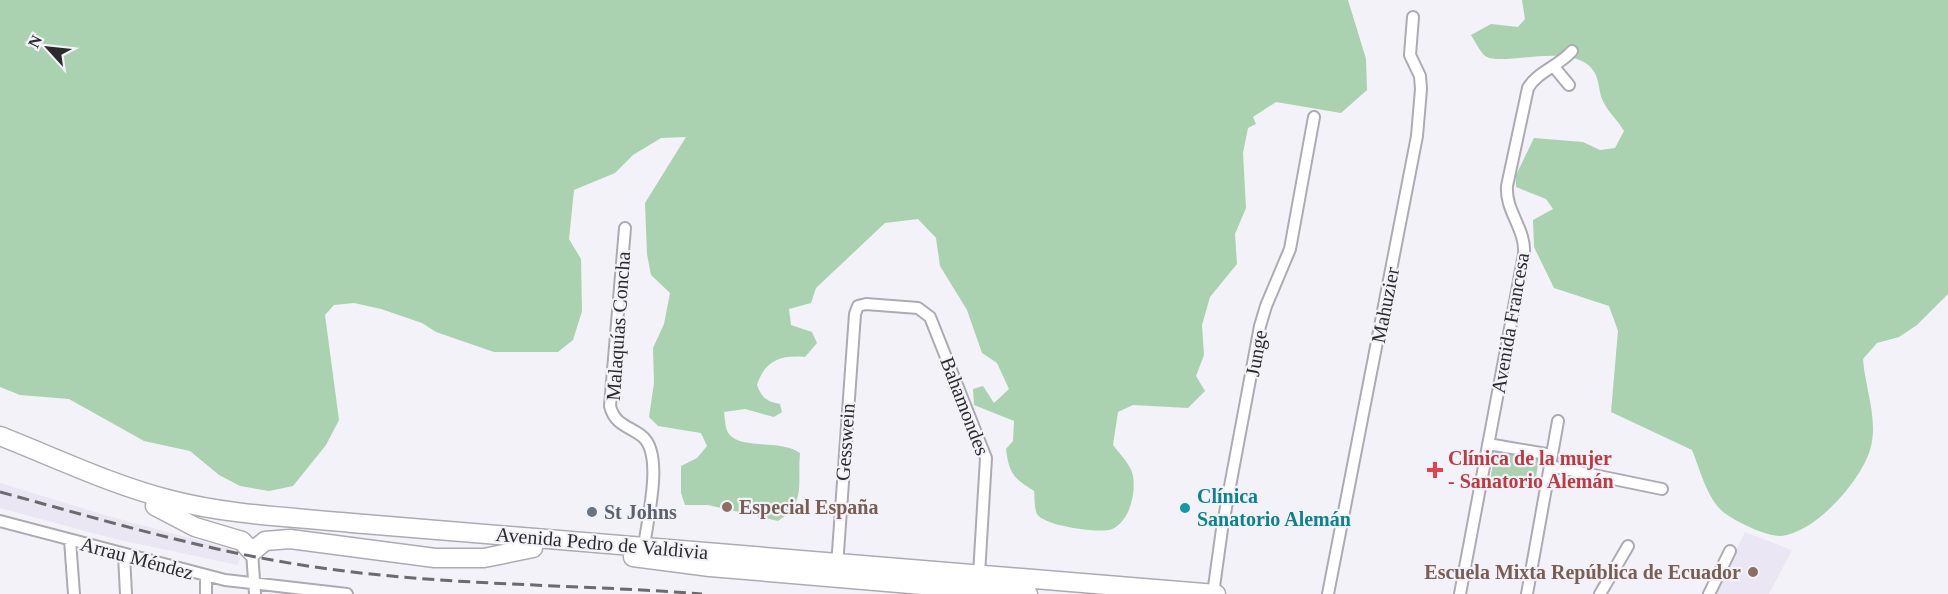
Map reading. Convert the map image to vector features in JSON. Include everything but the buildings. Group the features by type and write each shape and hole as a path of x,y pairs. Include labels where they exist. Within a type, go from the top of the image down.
{"main road":[{"name":"Avenida Pedro de Valdivia","path":"0,436 129,487 193,505 471,538 533,548 837,570 979,574 1153,591 1214,594"},
{"name":"Avenida Pedro de Valdivia","path":"0,447 155,506 204,517 350,534 644,547 1028,594"},
{"path":"155,506 195,527 242,541 252,552 265,541 300,540 454,559 500,556 533,548"},
{"path":"350,534 415,556"},
{"path":"454,559 471,538"}],"street":[{"name":"Mahuzier","path":"1328,594 1417,136 1421,82 1410,55 1413,17"},
{"name":"Avenida Francesa","path":"1460,594 1525,249 1523,238 1508,202 1507,186 1528,88 1533,80 1554,67 1572,51"},
{"path":"1554,67 1569,85"},
{"name":"Junge","path":"1214,594 1222,529 1260,326 1290,249 1314,117"},
{"name":"Malaquías Concha","path":"625,228 610,406 618,422 642,437 653,453 644,547"},
{"name":"Bahamondes","path":"858,306 866,304 918,308 930,316 986,458 979,574"},
{"name":"Gesswein","path":"837,570 855,314 858,306"},
{"path":"1527,594 1558,422"},
{"path":"1488,444 1662,489"},
{"name":"Arrau Méndez","path":"0,521 255,589 347,594"},
{"path":"70,540 74,594"},
{"path":"1600,594 1628,546"},
{"path":"1709,594 1730,551"},
{"path":"252,552 255,589"},
{"path":"124,555 126,594"},
{"path":"206,576 206,594"}],"shaded area":[{"path":"0,483 108,516 234,550 240,558 238,565 115,539 0,508"},
{"name":"Escuela Mixta República de Ecuador","path":"1745,532 1792,550 1769,594 1714,594"}],"green space":[{"path":"0,0 1348,0 1366,59 1367,90 1341,113 1276,102 1253,117 1256,124 1248,128 1243,153 1246,208 1235,234 1237,264 1210,297 1202,325 1204,355 1196,376 1205,391 1188,408 1133,405 1118,412 1113,445 1130,468 1134,490 1127,513 1123,520 1112,529 1073,528 1050,522 1037,514 1034,491 1013,474 1009,464 1006,449 1013,441 1014,421 974,405 973,389 983,386 994,403 1009,389 997,363 982,353 967,310 940,266 936,238 918,219 885,223 816,288 811,303 789,309 791,325 812,332 817,343 805,357 788,357 775,361 764,370 760,377 757,385 761,393 768,400 780,404 782,412 774,417 745,409 724,412 729,434 735,439 742,442 783,446 800,453 799,492 793,507 778,521 708,505 685,505 681,493 681,466 697,458 707,446 701,433 658,426 649,417 654,383 653,348 664,324 670,293 651,275 647,254 645,203 686,137 661,138 633,155 615,173 574,190 569,239 581,259 582,311 573,340 558,352 494,352 436,332 422,323 381,309 354,303 334,305 325,315 339,420 326,445 293,486 269,491 240,486 219,475 190,451 144,441 69,399 20,395 0,387"},
{"path":"1522,0 1948,0 1948,294 1917,325 1899,337 1877,343 1863,359 1873,428 1870,450 1865,463 1847,490 1835,504 1808,525 1794,532 1775,536 1733,519 1716,505 1692,450 1611,412 1618,331 1609,306 1554,288 1534,247 1533,220 1553,209 1546,199 1516,187 1516,175 1534,138 1583,142 1600,150 1615,148 1624,131 1605,105 1597,77 1587,64 1575,58 1561,56 1502,59 1491,58 1482,53 1471,35 1491,24 1518,27 1525,19"},
{"path":"1495,452 1539,459 1534,489 1490,481"}],"railway":[{"path":"0,492 200,545 322,568 464,582 702,594"}],"place":[{"name":"Clínica de la mujer - Sanatorio Alemán","path":"1435,470"},
{"name":"Especial España","path":"727,507"},
{"name":"Clínica Sanatorio Alemán","path":"1185,508"},
{"name":"St Johns","path":"592,512"},
{"name":"Escuela Mixta República de Ecuador","path":"1753,572"}]}
